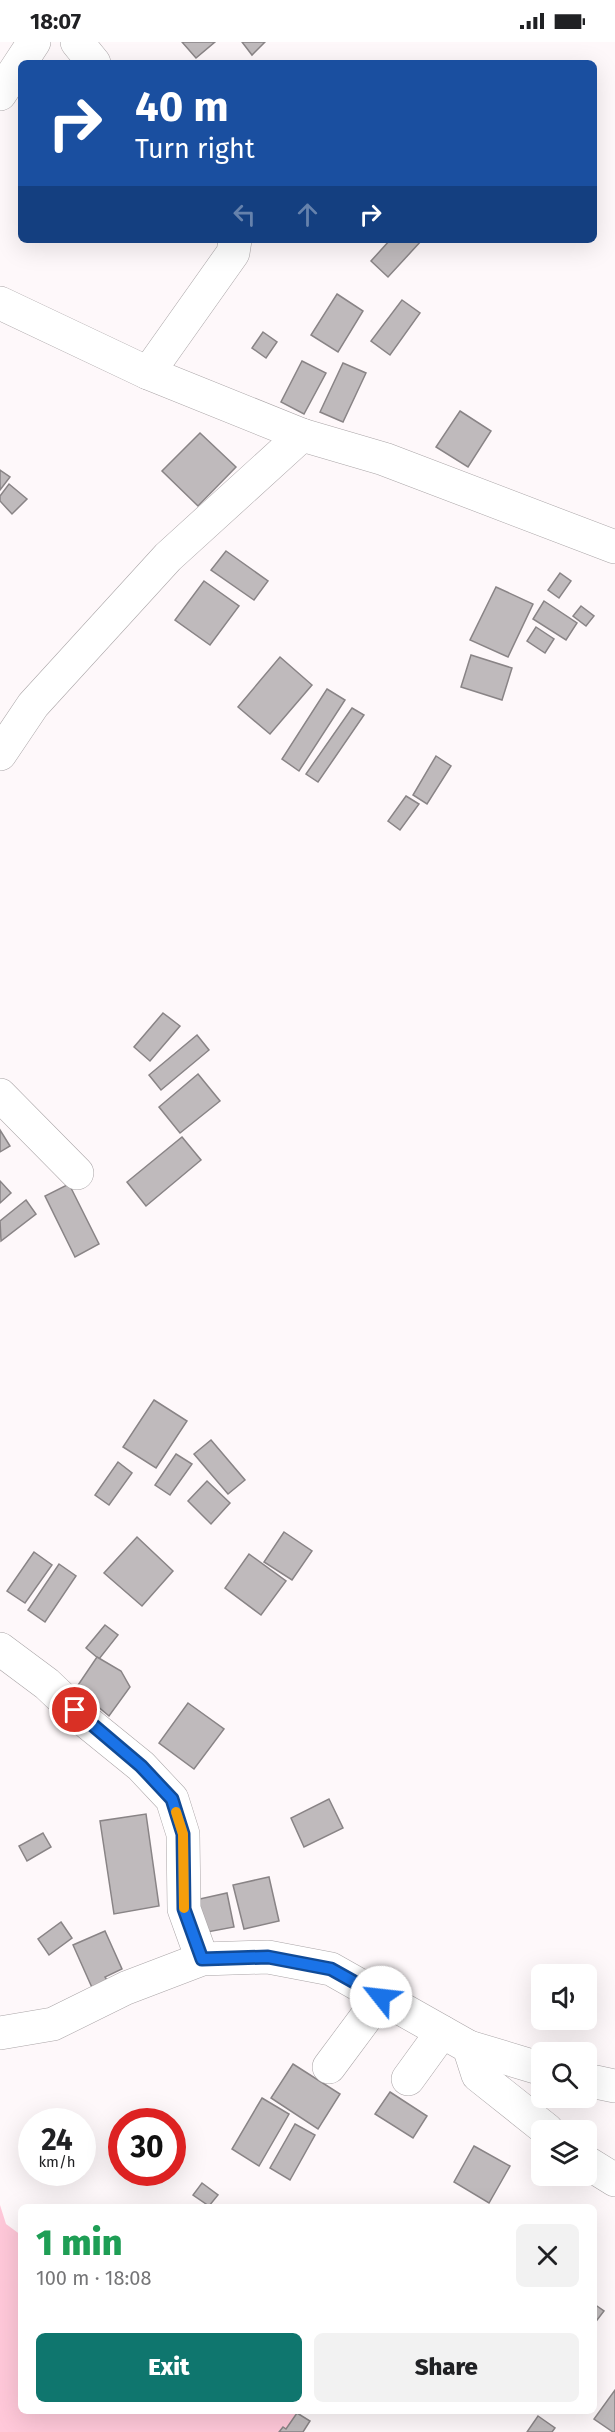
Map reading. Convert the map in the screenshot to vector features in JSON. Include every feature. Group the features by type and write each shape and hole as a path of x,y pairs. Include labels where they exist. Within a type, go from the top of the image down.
{"street":[{"path":"22,60 34,42"},
{"path":"77,42 92,60"},
{"path":"0,94 18,66"},
{"path":"148,373 232,253 234,243"},
{"path":"0,303 148,373 302,435 384,459 615,547"},
{"path":"0,754 33,705 168,557 302,435"},
{"path":"0,1095 77,1173"},
{"path":"0,1649 47,1684 88,1723 141,1766 172,1799 183,1834 184,1909 202,1959"},
{"path":"0,2033 53,2024 126,1988 202,1959 268,1957 331,1969 455,2039 531,2065"},
{"path":"329,2067 381,1997"},
{"path":"408,2079 455,2039"},
{"path":"455,2039 478,2075 534,2120"},
{"path":"597,2082 615,2086"},
{"path":"597,2169 615,2180"}],"shaded area":[{"path":"0,2205 6,2224 18,2233 18,2414 295,2414 295,2432 0,2432"}],"building":[{"path":"182,42 215,42 196,58"},
{"path":"242,42 265,42 252,55"},
{"path":"387,243 419,243 388,277 371,261"},
{"path":"337,294 363,311 338,352 311,335"},
{"path":"402,300 420,313 390,355 371,341"},
{"path":"263,332 277,342 266,358 252,348"},
{"path":"302,361 326,373 304,414 281,402"},
{"path":"343,363 366,373 343,422 320,412"},
{"path":"460,411 491,431 468,467 436,447"},
{"path":"200,433 236,467 198,506 162,471"},
{"path":"0,470 10,477 0,490"},
{"path":"9,484 27,499 12,514 0,501 0,496"},
{"path":"226,551 268,581 254,600 211,570"},
{"path":"560,573 571,581 559,598 548,590"},
{"path":"204,581 239,606 210,645 175,620"},
{"path":"496,587 533,604 508,657 470,640"},
{"path":"544,601 577,623 566,640 533,619"},
{"path":"581,606 594,616 586,626 573,616"},
{"path":"536,627 554,639 545,653 527,641"},
{"path":"471,655 512,668 502,700 461,687"},
{"path":"280,657 312,685 270,734 238,707"},
{"path":"327,689 345,700 299,771 282,759"},
{"path":"352,708 364,715 318,782 306,774"},
{"path":"436,756 451,766 427,804 413,795"},
{"path":"406,796 419,804 400,830 388,821"},
{"path":"163,1013 180,1026 150,1061 134,1047"},
{"path":"197,1035 209,1050 161,1090 149,1075"},
{"path":"198,1074 220,1101 180,1133 159,1107"},
{"path":"0,1130 10,1146 0,1152"},
{"path":"182,1137 201,1160 146,1206 127,1182"},
{"path":"0,1181 11,1193 0,1203"},
{"path":"69,1184 99,1244 75,1257 45,1196"},
{"path":"26,1200 36,1214 1,1241 0,1221"},
{"path":"154,1400 187,1421 156,1468 123,1447"},
{"path":"211,1440 245,1480 228,1494 194,1454"},
{"path":"176,1454 192,1464 170,1495 155,1485"},
{"path":"118,1462 132,1473 109,1505 95,1495"},
{"path":"207,1481 230,1503 211,1524 188,1501"},
{"path":"284,1532 312,1551 292,1580 264,1562"},
{"path":"137,1537 173,1571 142,1606 104,1573"},
{"path":"34,1552 52,1565 25,1603 7,1591"},
{"path":"249,1554 286,1581 261,1615 225,1588"},
{"path":"59,1564 76,1576 45,1622 28,1610"},
{"path":"105,1625 118,1635 99,1659 86,1648"},
{"path":"97,1657 121,1671 130,1687 109,1716 76,1688"},
{"path":"188,1703 224,1729 194,1769 159,1743"},
{"path":"329,1799 343,1828 304,1847 291,1818"},
{"path":"146,1814 159,1906 114,1914 100,1821"},
{"path":"43,1833 51,1847 27,1861 19,1846"},
{"path":"269,1877 279,1921 244,1929 233,1885"},
{"path":"227,1893 234,1927 202,1933 195,1900"},
{"path":"61,1922 72,1938 49,1955 38,1939"},
{"path":"105,1931 122,1969 105,1977 110,1985 94,1992 73,1945"},
{"path":"293,2064 340,2094 318,2129 271,2098"},
{"path":"390,2092 427,2116 413,2138 375,2114"},
{"path":"262,2098 289,2114 259,2166 232,2149"},
{"path":"295,2124 315,2135 290,2180 270,2168"},
{"path":"474,2146 510,2166 489,2203 454,2182"},
{"path":"202,2183 218,2195 211,2204 206,2204 193,2195"},
{"path":"597,2306 604,2311 597,2320"},
{"path":"615,2390 615,2432 613,2432 594,2419"},
{"path":"296,2414 310,2421 303,2432 279,2432 283,2427 286,2429"},
{"path":"538,2416 555,2428 552,2432 527,2432"}],"slow traffic":[{"path":"176,1812 183,1834 184,1908"}],"route":[{"path":"75,1710 141,1766 172,1799 183,1834 184,1909 202,1959 268,1957 331,1969 381,1997"}]}
